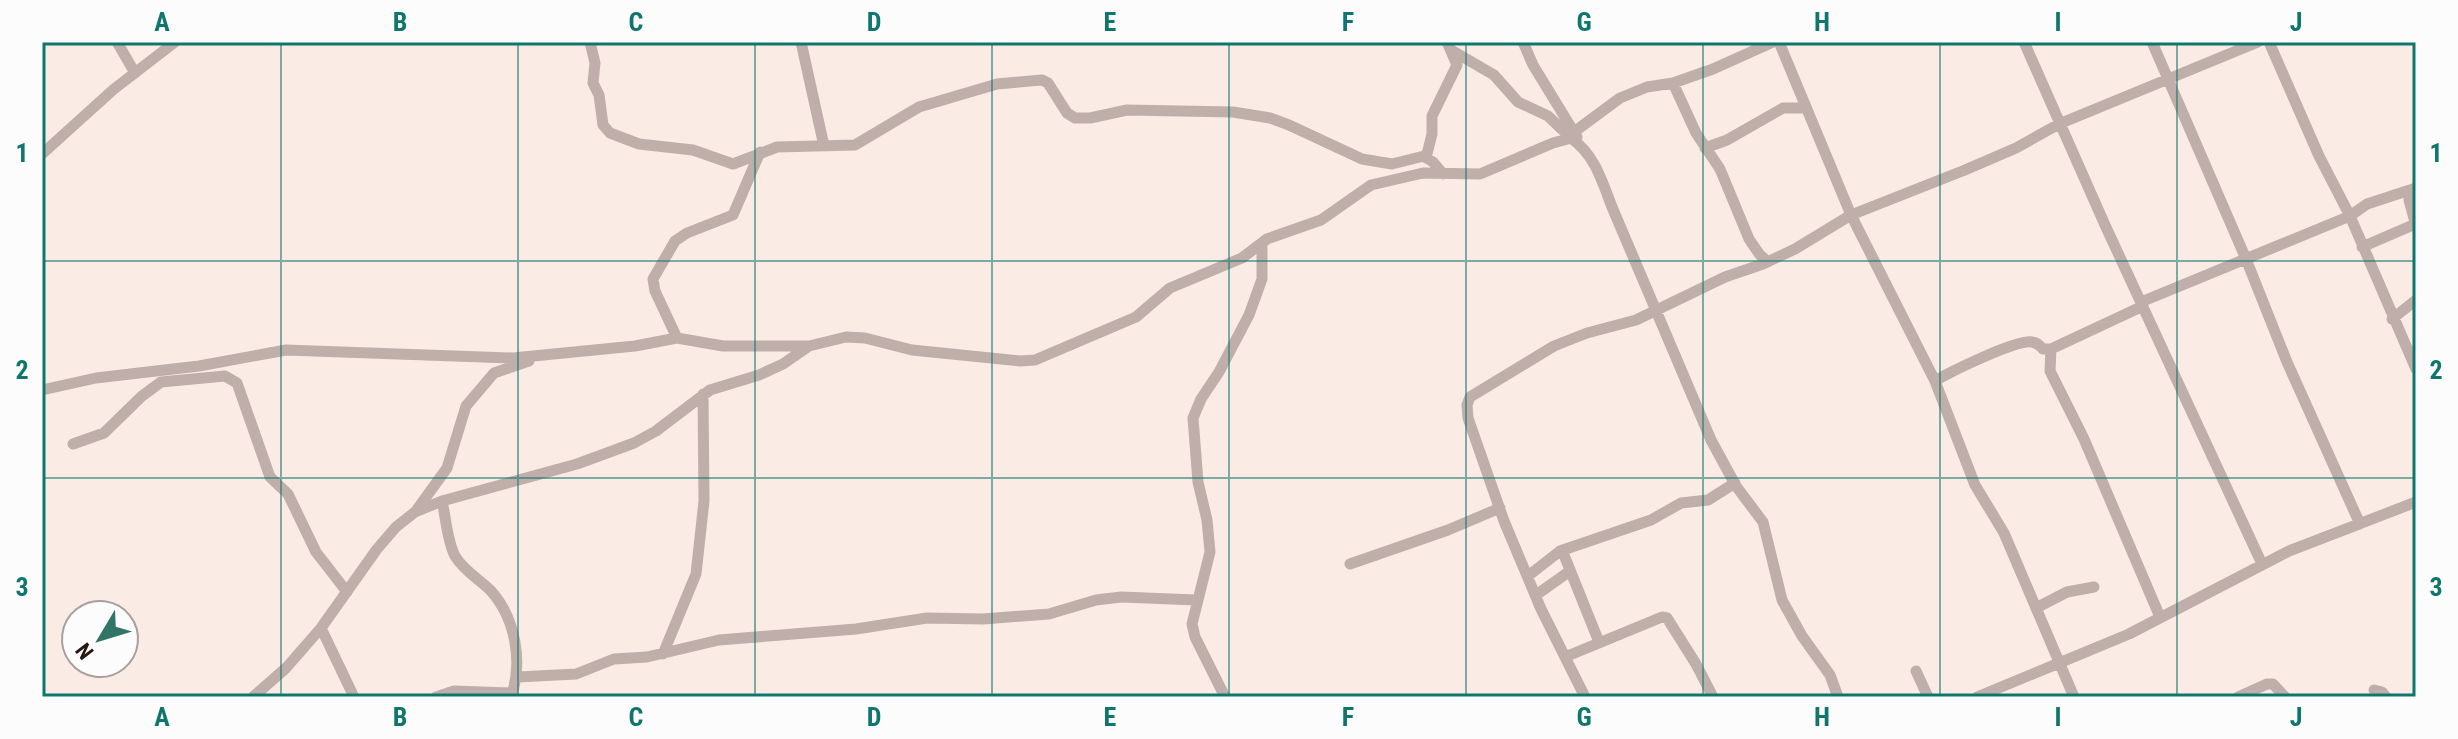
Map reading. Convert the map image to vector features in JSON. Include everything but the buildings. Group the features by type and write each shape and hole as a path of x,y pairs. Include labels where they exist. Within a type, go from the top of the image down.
{"street":[{"path":"117,42 135,73"},
{"path":"42,154 175,42"},
{"path":"590,42 595,63 593,83 599,95 603,125 610,133 639,144 693,150 726,163 733,164 760,152 797,145 855,145 919,107 997,84 1033,80 1048,83 1067,113 1075,118 1127,110 1233,112 1270,118 1349,154 1382,163 1426,158 1443,174"},
{"path":"801,42 824,146"},
{"path":"1523,42 1533,65 1603,180 1711,440 1735,483 1763,522 1782,600 1802,636 1830,675 1838,697"},
{"path":"42,390 96,378 199,366 286,350 513,358 635,346 677,338 723,346 809,346 846,337 865,338 912,350 1035,360 1136,317 1170,288 1242,258 1276,235 1331,215 1371,185 1423,173 1480,174 1553,143 1576,138 1620,98 1647,87 1673,83 1713,69 1776,42 1851,215 1935,381 1975,485 2004,533 2074,697"},
{"path":"2024,42 2262,564"},
{"path":"2152,42 2287,362 2360,524"},
{"path":"1585,697 1536,595 1500,508 1468,418 1470,397 1554,346 1587,333 1636,320 1725,277 1795,249 1851,215 1965,170 2016,148 2059,124 2258,42"},
{"path":"2269,42 2319,156 2350,216 2416,369"},
{"path":"1426,158 1432,134 1432,116 1456,69 1456,59 1449,46"},
{"path":"1449,46 1494,75 1512,97 1553,119 1576,138"},
{"path":"1673,83 1705,148 1720,169 1749,239 1768,262"},
{"path":"1705,148 1727,140 1783,108 1806,108"},
{"path":"677,338 655,291 653,279 675,241 733,215 760,152"},
{"path":"1935,381 1954,370 2029,341 2043,349 2051,349 2142,304 2350,216 2367,204 2413,189"},
{"path":"2362,247 2413,225 2415,222 2409,200 2413,189"},
{"path":"1225,697 1195,637 1192,624 1210,552 1207,520 1198,482 1193,418 1249,315 1262,279 1262,243"},
{"path":"2392,319 2416,300"},
{"path":"415,512 442,501 577,464 634,443 656,431 703,394 759,375 783,364 809,346"},
{"path":"2051,349 2050,371 2084,439 2160,617"},
{"path":"253,697 286,668 321,628 377,549 396,527 415,512 447,468 466,406 494,373 545,355"},
{"path":"73,444 104,433 161,382 225,376 232,379 237,383 247,407 270,477 288,494 316,552 347,592"},
{"path":"663,654 696,574 704,501 703,394"},
{"path":"1528,576 1562,550 1651,520 1681,503 1708,500 1735,483"},
{"path":"436,697 454,691 512,695 518,677 508,617 493,593 456,558 442,501"},
{"path":"1977,697 2129,634 2262,564 2416,502"},
{"path":"1350,564 1448,530 1500,508"},
{"path":"1562,550 1599,642"},
{"path":"1536,595 1570,571"},
{"path":"2036,608 2067,592 2094,587"},
{"path":"518,677 576,674 614,659 663,654 719,640 856,629 927,618 983,619 1049,614 1108,598 1196,600"},
{"path":"1565,657 1667,618 1713,697"},
{"path":"321,628 354,697"},
{"path":"1916,671 1928,697"},
{"path":"2238,697 2273,684 2285,697"},
{"path":"2374,690 2386,697"}]}
